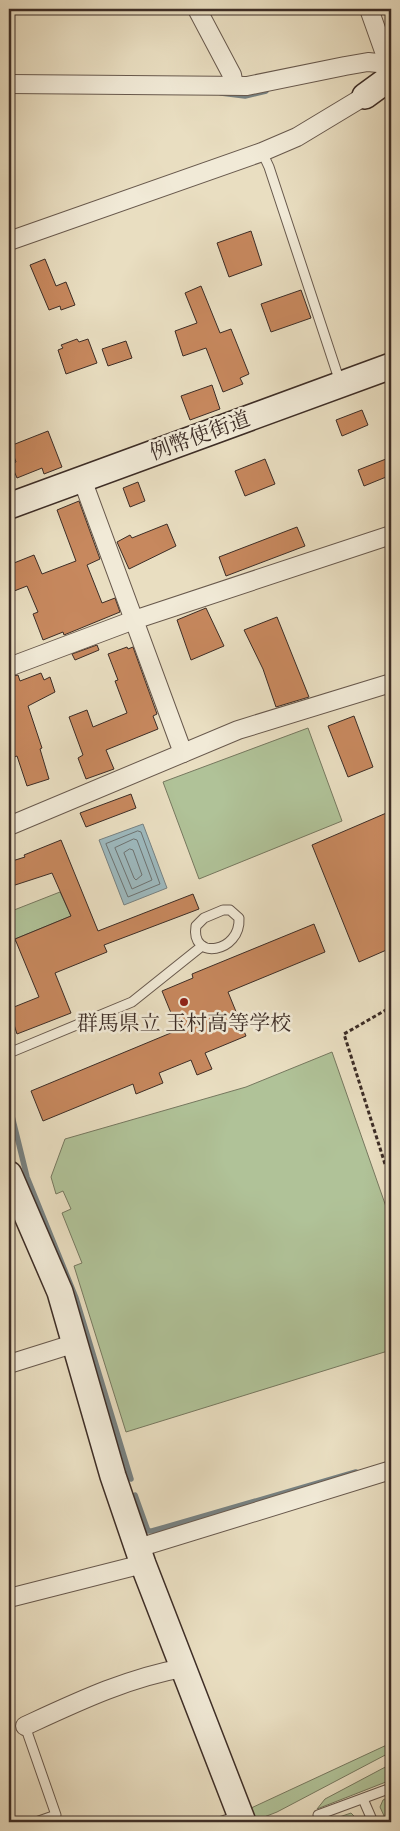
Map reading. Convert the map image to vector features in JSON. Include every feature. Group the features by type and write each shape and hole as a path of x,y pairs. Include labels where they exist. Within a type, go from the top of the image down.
{"street":[{"path":"197,9 232,75 234,85"},
{"path":"369,9 390,70"},
{"path":"9,84 234,85 256,84 368,62 390,70"},
{"path":"9,241 262,152 296,137 365,96 390,70"},
{"name":"例幣使街道","path":"9,506 391,366"},
{"path":"82,479 183,753"},
{"path":"9,667 134,620 391,535"},
{"path":"9,824 238,730 391,683"},
{"path":"9,1174 60,1292 113,1476 183,1668 234,1820"},
{"path":"9,1364 76,1343"},
{"path":"9,1598 141,1556 391,1470"},
{"path":"25,1726 125,1682 154,1673 183,1668"}],"lane":[{"path":"262,152 269,167 341,384"},
{"path":"222,910 230,910 239,918 237,932 227,944 213,949 202,946 195,936 196,926 199,921 222,910"},
{"path":"9,1053 132,1002 202,946"},
{"path":"25,1726 56,1815 36,1822"},
{"path":"318,1815 391,1788"},
{"path":"363,1799 372,1822"}],"path":[{"path":"390,1174 344,1034 391,1008"}],"green space":[{"path":"308,728 342,821 199,879 163,782"},
{"path":"60,892 71,916 15,939 16,941 12,943 9,936 9,912"},
{"path":"332,1052 391,1221 391,1350 126,1432 74,1266 82,1263 62,1213 71,1209 63,1191 56,1194 51,1177 65,1139 246,1087"},
{"path":"391,1743 391,1752 277,1812 254,1821 249,1809"},
{"path":"391,1764 391,1780 317,1809 325,1799"},
{"path":"391,1796 391,1821 385,1818 380,1807 383,1800"},
{"path":"351,1813 360,1822 325,1822"}],"water":[{"path":"143,824 167,888 124,905 99,840"}],"building":[{"path":"251,231 262,265 229,277 217,243"},
{"path":"45,259 56,286 66,282 75,305 61,310 60,306 49,310 30,265"},
{"path":"201,286 220,333 231,329 249,374 240,378 243,384 223,392 206,348 183,356 175,331 197,323 185,293"},
{"path":"301,290 311,318 271,332 261,304"},
{"path":"77,339 79,342 88,339 97,363 66,374 58,350 63,348 61,345"},
{"path":"126,341 132,358 108,366 102,349"},
{"path":"212,385 220,409 190,420 181,396"},
{"path":"362,410 368,425 342,436 336,420"},
{"path":"48,431 62,467 44,474 42,468 17,478 11,464 16,462 10,446"},
{"path":"391,457 391,475 364,486 358,470"},
{"path":"265,459 275,484 245,496 235,471"},
{"path":"138,482 145,501 130,507 123,488"},
{"path":"79,501 100,559 87,565 102,603 115,598 120,612 64,635 63,632 43,640 33,614 38,612 27,586 9,593 9,565 34,555 42,574 76,561 57,510"},
{"path":"167,524 176,546 129,569 117,542 130,535 132,538"},
{"path":"297,527 305,546 226,576 219,557"},
{"path":"206,608 224,646 191,660 177,620"},
{"path":"277,617 309,697 276,707 263,669 244,630"},
{"path":"97,645 99,650 75,660 72,654"},
{"path":"127,647 128,649 133,647 157,714 153,716 158,729 106,750 114,769 86,779 78,758 83,755 69,717 87,710 93,727 127,713 115,681 118,680 108,654"},
{"path":"41,673 44,680 50,677 55,692 28,706 42,748 40,749 49,779 27,786 17,756 9,759 9,677 18,675 20,681"},
{"path":"354,716 373,767 348,777 328,726"},
{"path":"131,794 136,808 86,827 80,813"},
{"path":"391,811 391,948 359,962 312,845"},
{"path":"61,840 98,931 193,894 199,909 104,945 107,952 55,973 71,1013 17,1034 9,1009 39,997 15,939 71,916 52,873 9,887 9,862 25,857 24,855"},
{"path":"314,924 325,952 228,992 246,1036 205,1053 212,1069 197,1075 191,1060 159,1073 163,1083 136,1094 133,1084 43,1121 31,1091 178,1030 162,991 193,978 192,974"}],"waterway":[{"path":"221,93 245,96 266,91"},
{"path":"9,1104 27,1177 76,1298 131,1479"},
{"path":"135,1495 148,1531 152,1531 356,1472"}],"place":[{"name":"群馬県立 玉村高等学校","path":"184,1002"}]}
